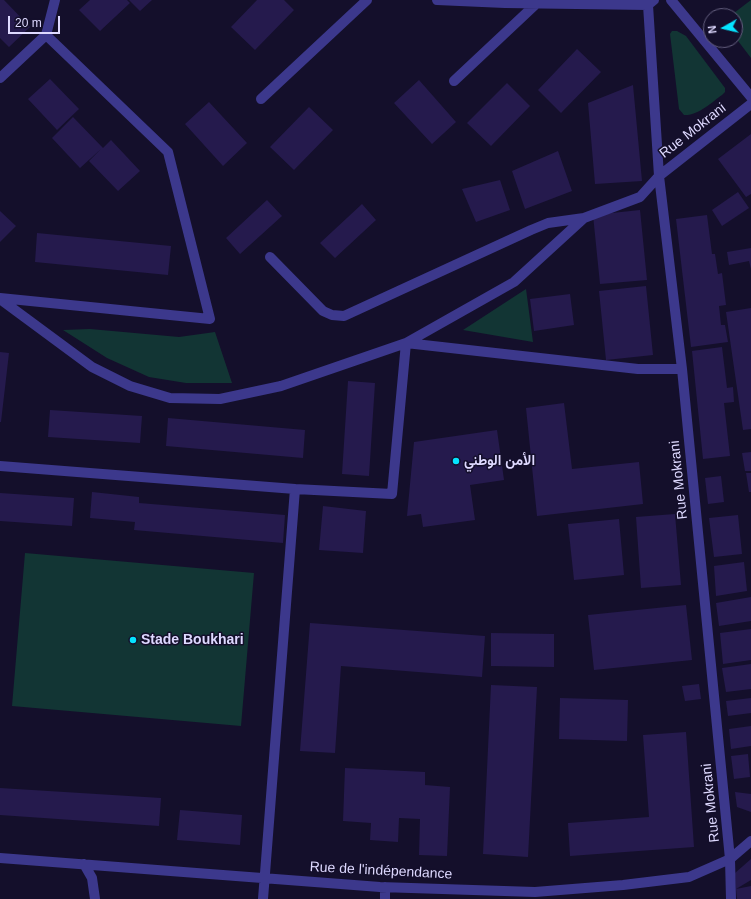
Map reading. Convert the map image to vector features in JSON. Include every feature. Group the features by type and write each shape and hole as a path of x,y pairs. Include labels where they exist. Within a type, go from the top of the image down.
{"street":[{"path":"0,78 46,35 55,0"},
{"path":"261,99 367,0"},
{"path":"270,257 323,311 332,315 344,316 531,230 548,224 584,218 640,197 659,176 651,3 536,3 439,0"},
{"path":"671,0 751,97"},
{"path":"454,81 536,3"},
{"path":"0,298 210,319 168,152 46,35"},
{"name":"Rue Mokrani","path":"731,899 730,859 682,369 659,176 751,104"},
{"path":"0,298 92,367 130,386 170,398 220,399 281,386 406,342 514,282 584,218"},
{"path":"406,342 638,369 682,369"},
{"path":"0,466 295,489 392,494 406,342"},
{"path":"263,899 295,489"},
{"name":"Rue de l'indépendance","path":"0,858 496,895 623,885 689,877 730,859 751,841"},
{"path":"84,864 92,878 95,899"},
{"path":"385,899 386,887"}],"green space":[{"path":"751,0 751,58 743,48 743,8 740,8"},
{"path":"672,31 677,31 686,36 725,88 725,92 709,105 700,111 689,115 684,115 679,109 670,34"},
{"path":"526,289 533,342 463,330"},
{"path":"90,329 179,337 215,332 232,383 186,383 149,377 107,358 63,330"},
{"name":"Stade Boukhari","path":"25,553 254,573 241,726 12,706"}],"building":[{"path":"0,0 4,0 30,27 9,47 0,38"},
{"path":"90,0 127,0 130,3 100,31 79,10"},
{"path":"129,0 152,0 140,11"},
{"path":"257,0 284,0 294,10 255,50 231,27"},
{"path":"577,49 601,72 561,113 538,90"},
{"path":"50,79 79,109 57,130 28,99"},
{"path":"419,80 456,122 432,144 394,103"},
{"path":"507,83 530,106 491,146 467,123"},
{"path":"633,85 642,181 595,184 588,103"},
{"path":"209,102 247,143 223,166 185,124"},
{"path":"309,107 333,130 294,170 270,147"},
{"path":"73,117 103,148 111,140 140,171 118,191 89,161 101,149 80,168 52,138"},
{"path":"751,134 751,194 746,197 718,159"},
{"path":"558,151 572,191 525,209 512,171"},
{"path":"500,180 510,210 476,222 462,189"},
{"path":"738,192 749,208 722,226 712,210"},
{"path":"267,200 282,216 240,254 226,238"},
{"path":"362,204 376,220 335,258 320,243"},
{"path":"640,210 647,280 600,284 593,215"},
{"path":"0,211 16,226 0,242"},
{"path":"707,215 712,254 715,254 718,274 722,273 726,305 719,306 721,325 725,325 728,342 691,347 676,219"},
{"path":"37,233 171,246 168,275 35,262"},
{"path":"751,248 751,269 749,261 729,265 727,252"},
{"path":"646,286 653,355 606,360 599,291"},
{"path":"570,294 574,325 534,331 530,299"},
{"path":"751,308 751,429 743,430 726,312"},
{"path":"722,347 727,388 733,387 734,402 724,403 730,456 703,459 692,351"},
{"path":"0,352 9,353 1,422 0,422"},
{"path":"348,381 375,383 369,476 342,474"},
{"path":"564,403 572,469 639,462 643,504 537,516 526,408"},
{"path":"50,410 142,416 140,443 48,437"},
{"path":"168,418 305,430 303,458 166,446"},
{"name":"الأمن الوطني","path":"497,430 504,480 470,485 475,520 423,527 421,514 407,516 414,442"},
{"path":"751,452 751,471 745,471 742,453"},
{"path":"746,473 751,473 751,492 749,492"},
{"path":"721,476 724,502 708,504 705,478"},
{"path":"92,492 139,497 139,503 285,515 283,543 134,530 135,522 90,518"},
{"path":"0,493 74,498 72,526 0,521"},
{"path":"323,506 366,511 363,553 319,550"},
{"path":"675,514 681,585 641,588 636,517"},
{"path":"738,515 742,554 714,557 709,518"},
{"path":"619,519 624,575 574,580 568,524"},
{"path":"744,562 747,591 716,596 714,566"},
{"path":"751,597 751,621 719,626 716,603"},
{"path":"686,605 692,660 594,670 588,615"},
{"path":"310,623 485,636 482,677 341,666 335,753 300,751"},
{"path":"751,629 751,660 723,664 720,633"},
{"path":"491,633 554,634 554,667 491,666"},
{"path":"751,664 751,689 726,692 722,668"},
{"path":"699,684 701,699 685,701 682,686"},
{"path":"491,685 537,687 528,857 483,854"},
{"path":"560,698 628,700 627,741 559,739"},
{"path":"751,698 751,713 728,716 726,701"},
{"path":"751,726 751,746 731,749 729,729"},
{"path":"686,732 694,847 570,856 568,823 649,817 643,735"},
{"path":"748,754 750,777 734,779 731,756"},
{"path":"345,768 425,772 425,785 450,787 447,856 419,855 420,819 399,818 398,842 370,840 371,823 343,821"},
{"path":"0,788 161,798 159,826 0,815"},
{"path":"735,792 751,794 751,812 737,807"},
{"path":"180,810 242,815 240,845 177,840"},
{"path":"751,859 751,880 736,889 735,873"},
{"path":"751,886 751,899 737,899 736,889"}],"place":[{"name":"الأمن الوطني","path":"456,461"},
{"name":"Stade Boukhari","path":"133,640"}]}
